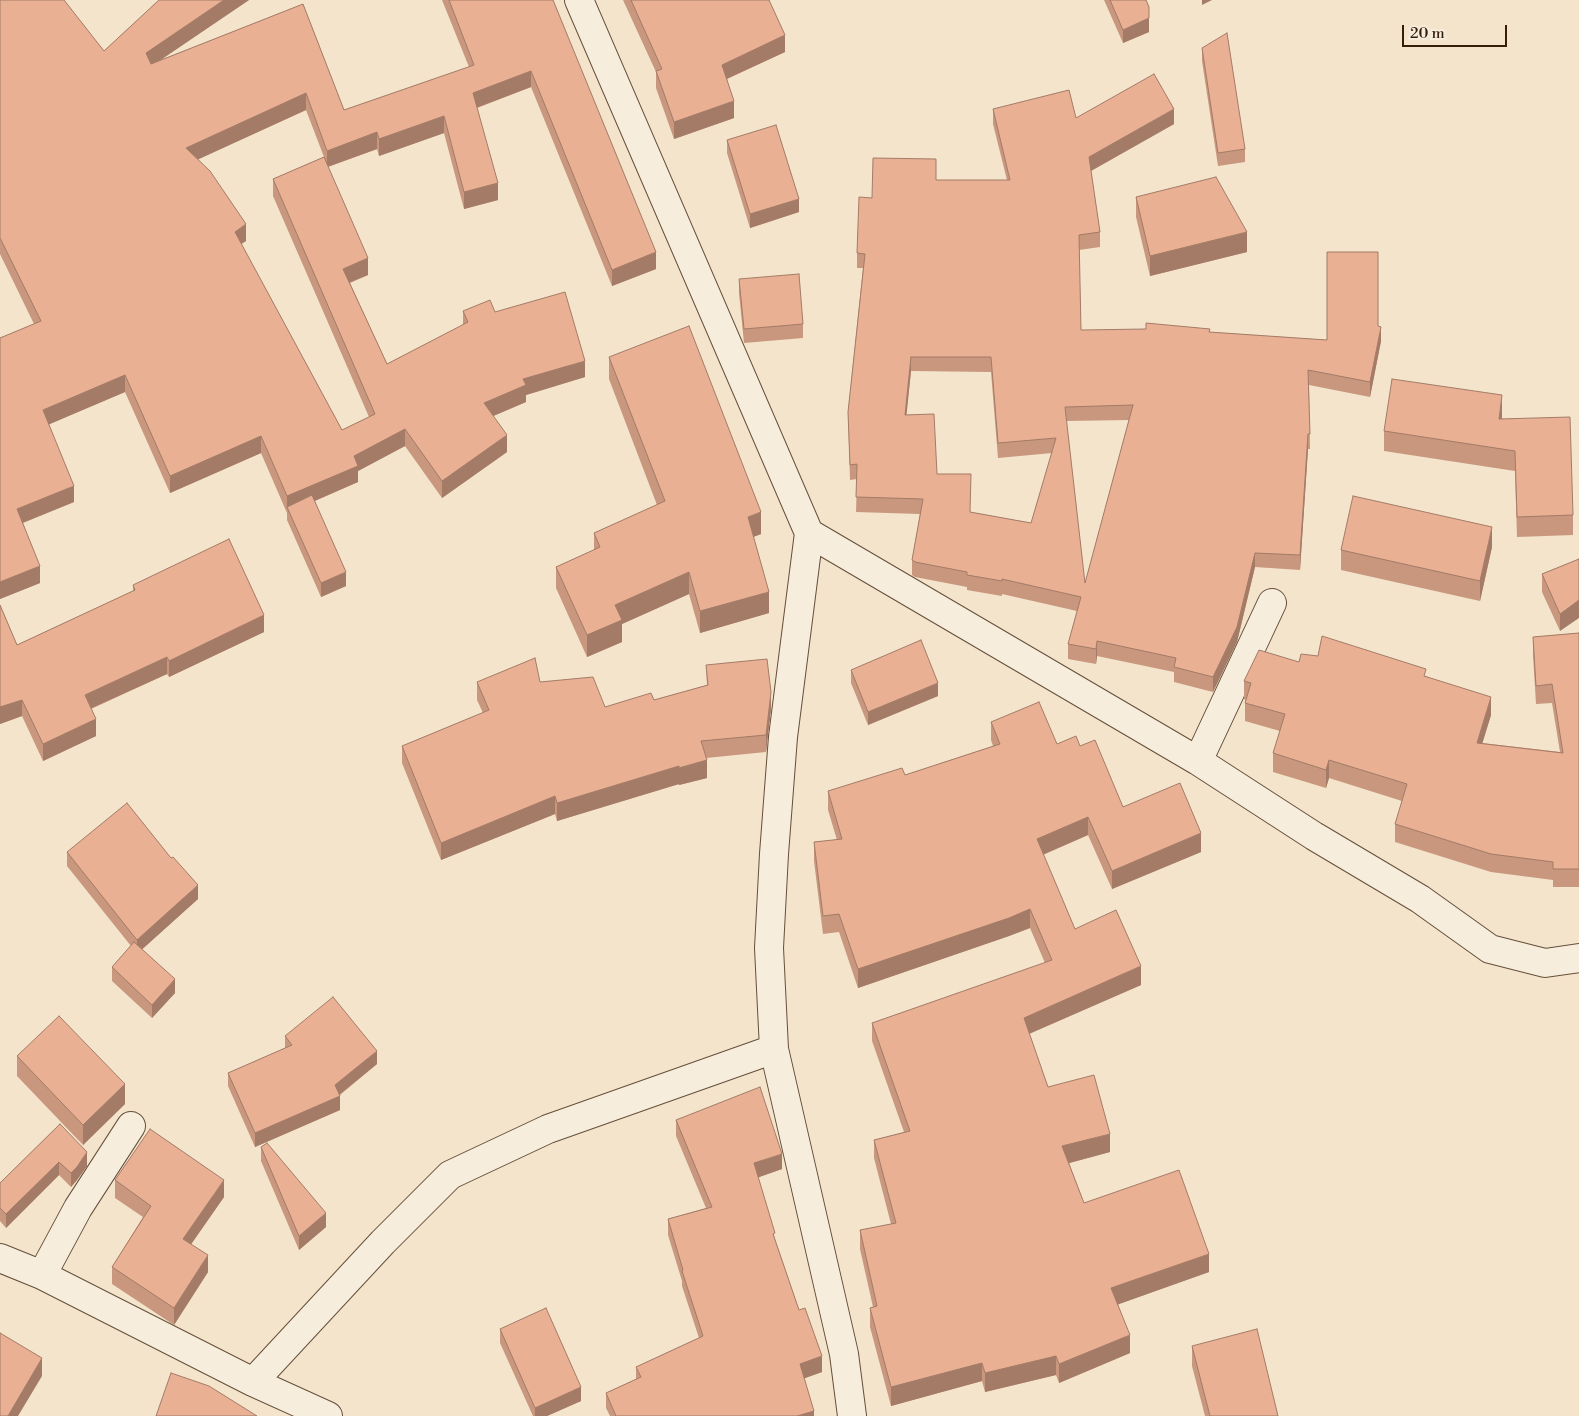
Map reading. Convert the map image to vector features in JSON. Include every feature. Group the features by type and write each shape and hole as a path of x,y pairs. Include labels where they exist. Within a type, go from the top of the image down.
{"street":[{"path":"579,0 810,533 783,737 769,948 774,1049 844,1354 852,1416"},
{"path":"810,533 1198,761 1314,836 1420,899 1490,949 1545,963 1579,958"},
{"path":"1198,761 1272,602"},
{"path":"253,1382 383,1242 450,1175 548,1130 774,1049"},
{"path":"42,1275 78,1208 131,1126"},
{"path":"0,1258 42,1275 253,1382 328,1416"}],"building":[{"path":"0,0 64,0 104,51 159,0 224,0 146,53 151,64 303,4 344,110 474,65 449,0 553,0 656,252 612,270 531,71 473,93 498,183 464,192 444,116 379,139 377,132 327,151 306,93 186,148 210,171 246,224 235,232 342,430 375,414 273,179 324,157 368,258 343,269 387,364 468,322 463,311 490,300 495,312 565,292 585,361 523,379 526,385 484,403 507,435 442,481 405,429 354,456 358,466 287,496 261,436 170,476 125,375 43,410 74,486 17,509 40,566 0,582 0,338 41,321 0,238"},
{"path":"631,0 769,0 785,35 722,65 734,101 674,122 656,71 662,69"},
{"path":"1110,0 1146,0 1149,7 1149,18 1123,30"},
{"path":"1227,33 1245,149 1218,153 1202,48"},
{"path":"1154,74 1174,109 1089,157 1100,232 1079,235 1081,330 1146,329 1146,323 1210,329 1209,332 1327,340 1327,252 1378,252 1378,326 1381,327 1370,382 1308,370 1310,434 1308,434 1300,555 1255,553 1237,627 1213,677 1174,667 1176,658 1097,641 1096,649 1068,644 1081,597 1002,579 1002,581 967,575 967,572 915,562 912,560 923,499 856,497 857,464 850,465 848,412 865,254 857,253 859,197 872,198 873,158 936,159 936,180 1010,180 993,109 1069,90 1076,118","holes":["911,357 991,357 998,443 1056,438 1031,523 970,512 971,474 937,474 934,414 905,415","1133,405 1085,583 1065,407"]},
{"path":"776,125 799,199 750,214 727,140"},
{"path":"1216,177 1247,232 1150,256 1136,197"},
{"path":"799,274 803,324 744,329 739,279"},
{"path":"689,326 761,512 748,517 769,592 700,611 689,572 615,605 622,620 587,635 556,567 600,547 594,533 665,501 609,357"},
{"path":"1392,379 1502,395 1499,419 1570,417 1573,515 1517,517 1515,451 1384,431"},
{"path":"312,495 346,572 321,583 287,507"},
{"path":"1353,496 1492,527 1480,581 1341,550"},
{"path":"229,539 264,615 169,661 167,657 85,695 96,719 43,744 22,700 0,707 0,605 17,645 135,590 133,585"},
{"path":"1579,559 1579,600 1560,614 1542,574"},
{"path":"1579,633 1579,869 1553,869 1553,862 1491,854 1395,824 1407,784 1329,760 1326,770 1273,753 1285,714 1245,703 1251,683 1244,681 1259,650 1299,662 1301,654 1318,656 1322,636 1426,669 1424,676 1491,697 1477,743 1563,753 1552,684 1536,686 1533,637"},
{"path":"921,640 938,683 868,712 851,670"},
{"path":"535,658 540,682 593,677 605,707 651,693 654,700 708,685 706,665 767,659 771,692 766,735 701,741 707,760 679,768 679,766 557,803 555,796 441,843 402,746 489,710 477,682"},
{"path":"1039,702 1057,744 1076,736 1080,746 1095,740 1123,807 1180,783 1201,833 1112,871 1088,817 1037,839 1075,929 1116,910 1141,966 1024,1018 1048,1087 1094,1075 1110,1134 1062,1146 1084,1203 1179,1170 1209,1254 1111,1288 1130,1335 1059,1364 1056,1356 985,1373 982,1363 891,1387 870,1308 877,1306 860,1230 896,1223 874,1140 910,1131 872,1023 1052,960 1030,909 1009,918 858,969 839,914 823,916 814,842 842,839 828,791 902,768 905,775 1000,744 991,722"},
{"path":"127,803 171,858 173,857 198,885 137,940 67,852"},
{"path":"134,942 175,979 152,1005 112,967"},
{"path":"333,997 377,1051 335,1085 340,1096 255,1133 228,1073 292,1045 285,1036"},
{"path":"59,1016 125,1084 83,1125 17,1056"},
{"path":"760,1087 782,1154 754,1163 775,1233 773,1234 799,1310 805,1308 822,1356 800,1364 814,1411 797,1416 616,1416 606,1393 641,1377 636,1367 703,1336 668,1219 712,1207 676,1120"},
{"path":"60,1124 87,1152 71,1173 59,1162 6,1214 0,1208 0,1183"},
{"path":"150,1129 224,1180 183,1239 208,1255 174,1308 112,1267 151,1206 115,1180"},
{"path":"267,1143 326,1213 299,1236 261,1147"},
{"path":"546,1308 581,1387 535,1408 500,1329"},
{"path":"1257,1329 1278,1416 1210,1416 1192,1346"},
{"path":"0,1333 42,1358 8,1416 0,1416"},
{"path":"171,1373 209,1386 257,1416 156,1416"}]}
